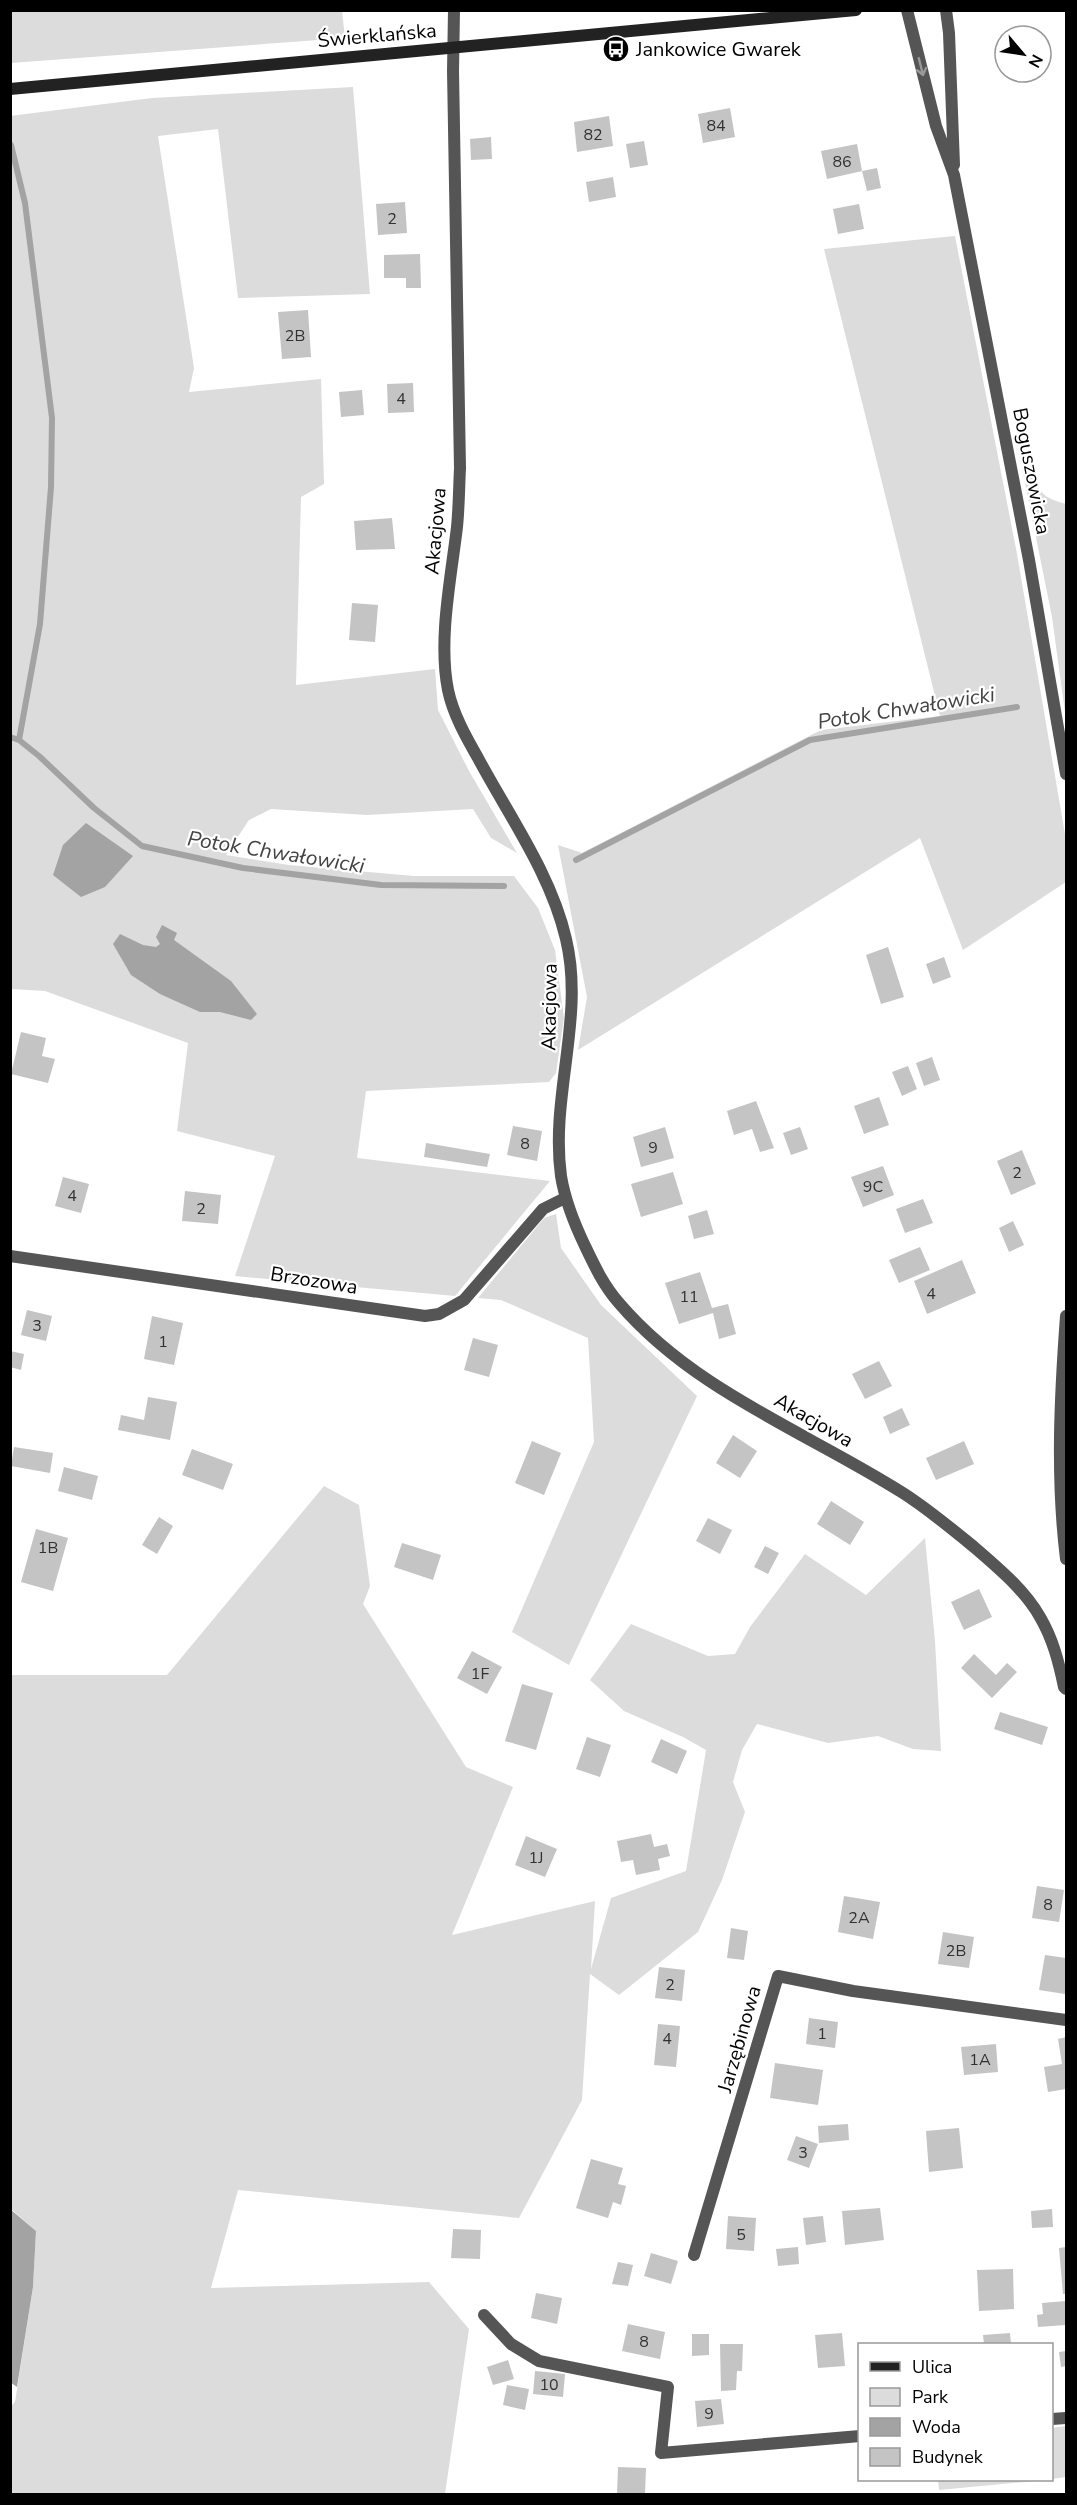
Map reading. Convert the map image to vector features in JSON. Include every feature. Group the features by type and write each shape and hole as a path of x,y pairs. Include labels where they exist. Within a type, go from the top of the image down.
{"main road":[{"name":"Świerklańska","path":"10,89 856,10"}],"street":[{"name":"Akacjowa","path":"454,10 459,468 458,521 445,647 448,693 460,723 551,895 569,950 573,1008 564,1089 560,1158 566,1198 573,1220 602,1281 633,1319 668,1350 723,1390 920,1505 956,1532 1011,1580 1039,1615 1050,1638 1066,1689"},
{"name":"Boguszowicka","path":"907,10 936,126 954,175"},
{"name":"Boguszowicka","path":"946,10 949,33 954,175 1029,560 1066,774"},
{"name":"Brzozowa","path":"10,1256 425,1316 439,1314 464,1300 543,1209 566,1198"},
{"path":"1066,1316 1063,1436 1059,1480 1066,1559"},
{"name":"Jarzębinowa","path":"694,2255 706,2223 778,1976 853,1991 1066,2020"},
{"path":"484,2315 511,2344 539,2361 668,2387 661,2453 858,2436"}],"green space":[{"path":"11,10 342,11 345,38 11,63"},
{"path":"353,87 370,294 238,298 218,129 158,136 194,368 189,392 321,379 324,484 301,497 296,685 435,669 438,710 469,771 517,853 491,838 473,809 367,815 271,809 249,820 226,855 289,865 414,876 514,876 538,908 555,950 564,1018 556,1073 549,1082 366,1091 357,1158 550,1181 455,1296 235,1276 275,1156 177,1131 188,1043 45,991 11,989 10,116 152,98"},
{"path":"955,236 1017,554 1066,840 1066,882 963,950 920,838 578,1050 587,997 558,845 582,853 821,730 940,716 824,249"},
{"path":"1022,468 1032,468 1036,483 1042,493 1066,504 1066,720 1052,617"},
{"path":"556,1214 561,1248 601,1305 697,1396 569,1665 512,1632 594,1442 588,1338 501,1300 478,1298 544,1218"},
{"path":"324,1486 359,1505 370,1586 363,1604 466,1767 513,1787 452,1935 595,1901 591,1969 611,1898 686,1871 706,1750 683,1737 624,1711 590,1680 631,1624 708,1656 735,1654 750,1627 805,1554 866,1595 925,1538 935,1641 941,1751 913,1749 878,1736 828,1743 757,1724 742,1750 733,1782 745,1812 722,1880 698,1932 619,1995 590,1974 582,2100 519,2218 238,2190 211,2288 429,2282 469,2329 445,2494 11,2494 10,2407 15,2402 33,2287 36,2231 10,2208 11,1675 167,1675"},
{"path":"1066,2426 1066,2477 1053,2479 1053,2428"},
{"path":"938,2481 1035,2481 939,2490"}],"water":[{"path":"86,823 133,856 105,887 81,897 53,875 63,845"},
{"path":"162,925 177,933 174,940 231,981 257,1014 251,1020 220,1012 200,1012 160,994 131,975 113,944 120,934 143,945 156,947 160,944 156,937"},
{"path":"10,2209 36,2231 33,2287 17,2387 10,2382"}],"building":[{"path":"730,108 735,137 703,143 698,114"},
{"path":"609,116 613,146 577,152 574,122"},
{"path":"491,137 492,159 471,160 470,139"},
{"path":"644,141 648,165 630,168 626,144"},
{"path":"857,144 862,171 827,179 821,151"},
{"path":"877,168 881,188 867,191 862,171"},
{"path":"613,177 616,197 589,202 586,182"},
{"path":"405,202 407,233 378,235 376,204"},
{"path":"859,204 864,229 838,234 833,209"},
{"path":"420,254 421,288 406,288 406,278 384,278 384,255"},
{"path":"308,310 311,357 282,359 278,312"},
{"path":"413,383 414,412 388,413 387,384"},
{"path":"362,390 364,415 341,417 339,392"},
{"path":"392,518 395,549 356,550 354,521"},
{"path":"352,603 378,605 375,642 349,640"},
{"path":"888,947 904,997 881,1004 866,955"},
{"path":"944,957 951,977 933,984 926,964"},
{"path":"21,1032 46,1038 42,1056 55,1059 48,1083 11,1074"},
{"path":"932,1057 940,1080 924,1086 916,1063"},
{"path":"908,1066 917,1089 902,1096 892,1072"},
{"path":"879,1097 889,1125 864,1134 854,1106"},
{"path":"756,1101 774,1148 760,1152 752,1129 734,1135 727,1111"},
{"path":"513,1126 542,1131 537,1161 507,1155"},
{"path":"665,1127 674,1158 641,1167 633,1137"},
{"path":"800,1127 808,1149 791,1155 783,1133"},
{"path":"426,1143 490,1154 487,1167 424,1157"},
{"path":"1022,1150 1036,1184 1011,1195 997,1161"},
{"path":"883,1166 894,1195 863,1207 851,1177"},
{"path":"673,1172 683,1204 641,1217 631,1184"},
{"path":"63,1177 89,1184 81,1213 55,1206"},
{"path":"185,1191 221,1195 218,1224 182,1221"},
{"path":"923,1199 933,1223 905,1233 896,1209"},
{"path":"707,1210 714,1234 694,1239 688,1216"},
{"path":"1013,1221 1024,1245 1009,1252 999,1228"},
{"path":"920,1247 930,1270 899,1283 889,1260"},
{"path":"962,1260 976,1293 927,1314 914,1281"},
{"path":"700,1272 712,1308 728,1304 736,1334 719,1339 713,1313 679,1324 665,1283"},
{"path":"27,1310 52,1316 46,1341 21,1335"},
{"path":"152,1316 183,1323 174,1365 144,1359"},
{"path":"473,1338 498,1345 489,1377 464,1370"},
{"path":"10,1351 24,1354 21,1370 10,1367"},
{"path":"879,1361 892,1386 865,1399 852,1374"},
{"path":"148,1397 177,1402 170,1440 118,1430 121,1415 144,1420"},
{"path":"902,1408 910,1425 890,1434 883,1417"},
{"path":"733,1435 757,1451 740,1478 716,1463"},
{"path":"532,1441 561,1453 544,1495 515,1483"},
{"path":"964,1441 974,1464 936,1480 926,1458"},
{"path":"14,1447 53,1453 50,1473 11,1466"},
{"path":"192,1449 233,1464 223,1490 182,1475"},
{"path":"64,1467 98,1476 92,1500 58,1491"},
{"path":"831,1501 864,1522 850,1545 817,1524"},
{"path":"159,1517 173,1526 157,1554 142,1545"},
{"path":"708,1518 732,1530 720,1554 696,1541"},
{"path":"36,1529 68,1538 53,1591 21,1582"},
{"path":"402,1543 441,1555 433,1580 394,1567"},
{"path":"765,1546 779,1553 768,1574 754,1567"},
{"path":"979,1589 992,1617 964,1630 951,1602"},
{"path":"472,1651 502,1667 487,1694 457,1678"},
{"path":"974,1654 996,1675 1007,1663 1017,1672 992,1698 961,1668"},
{"path":"522,1684 553,1693 536,1750 505,1741"},
{"path":"1000,1712 1048,1727 1042,1745 994,1729"},
{"path":"587,1737 611,1745 600,1777 576,1769"},
{"path":"661,1739 687,1751 677,1774 651,1762"},
{"path":"651,1834 654,1847 667,1844 670,1856 658,1859 660,1870 636,1875 633,1860 621,1862 617,1841"},
{"path":"526,1836 557,1849 545,1877 515,1865"},
{"path":"1037,1886 1064,1890 1059,1922 1032,1918"},
{"path":"844,1896 880,1902 873,1939 838,1932"},
{"path":"731,1928 748,1931 744,1960 727,1958"},
{"path":"943,1932 974,1937 969,1968 938,1964"},
{"path":"1045,1955 1066,1958 1065,1994 1039,1990"},
{"path":"659,1967 685,1970 682,2001 655,1998"},
{"path":"809,2018 838,2022 835,2048 806,2044"},
{"path":"658,2024 680,2026 676,2067 654,2065"},
{"path":"1066,2037 1066,2089 1048,2092 1044,2067 1062,2064 1058,2039"},
{"path":"996,2044 998,2072 964,2075 961,2047"},
{"path":"775,2063 823,2070 818,2105 770,2098"},
{"path":"848,2124 849,2140 819,2143 818,2126"},
{"path":"959,2128 963,2168 929,2172 926,2131"},
{"path":"796,2136 818,2144 809,2168 787,2160"},
{"path":"591,2159 623,2168 618,2184 626,2186 621,2205 613,2202 608,2218 576,2208"},
{"path":"880,2208 884,2240 845,2245 842,2211"},
{"path":"1052,2209 1053,2227 1032,2228 1031,2211"},
{"path":"728,2216 756,2218 754,2251 726,2249"},
{"path":"823,2216 826,2242 806,2245 803,2218"},
{"path":"453,2229 481,2230 480,2259 451,2258"},
{"path":"798,2247 799,2264 778,2266 776,2249"},
{"path":"1066,2247 1066,2294 1063,2294 1059,2248"},
{"path":"651,2253 678,2261 671,2284 644,2276"},
{"path":"618,2262 633,2265 628,2286 612,2284"},
{"path":"1013,2269 1014,2309 979,2311 977,2270"},
{"path":"536,2293 562,2298 557,2324 531,2318"},
{"path":"1066,2301 1066,2325 1038,2327 1037,2315 1043,2314 1042,2303"},
{"path":"628,2324 665,2332 660,2359 622,2351"},
{"path":"842,2333 845,2366 818,2368 815,2335"},
{"path":"1010,2333 1011,2343 984,2343 983,2335"},
{"path":"692,2334 709,2334 709,2355 692,2356"},
{"path":"720,2344 743,2344 742,2371 737,2371 736,2390 721,2391"},
{"path":"1066,2351 1066,2366 1061,2367 1059,2352"},
{"path":"508,2360 514,2379 493,2385 487,2367"},
{"path":"535,2371 565,2374 563,2397 533,2394"},
{"path":"507,2385 529,2389 525,2410 503,2405"},
{"path":"721,2399 724,2424 697,2427 695,2401"},
{"path":"618,2467 646,2468 645,2494 617,2494"}],"waterway":[{"path":"11,145 25,203 52,418 51,487 40,624 19,740"},
{"name":"Potok Chwałowicki","path":"576,860 810,740 1017,707"},
{"name":"Potok Chwałowicki","path":"10,737 19,740 39,756 94,808 142,846 243,868 381,885 504,886"}],"place":[{"name":"Jankowice Gwarek","path":"616,49"}]}
